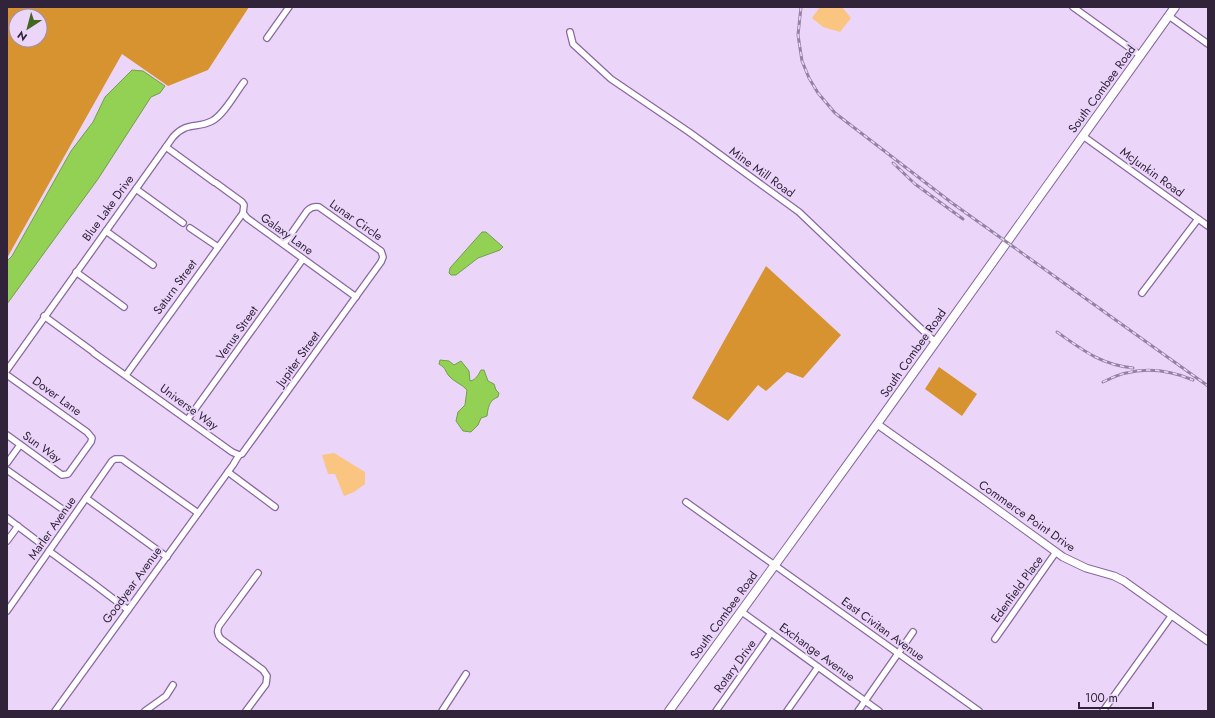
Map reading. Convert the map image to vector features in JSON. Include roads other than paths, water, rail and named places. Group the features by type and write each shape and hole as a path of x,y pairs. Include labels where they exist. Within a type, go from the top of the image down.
{"main road":[{"name":"South Combee Road","path":"669,711 742,612 1175,7"}],"street":[{"path":"267,38 289,7"},
{"path":"1073,7 1141,56"},
{"path":"1169,16 1208,44"},
{"name":"Mine Mill Road","path":"570,32 573,44 611,79 683,128 799,212 935,342"},
{"name":"Blue Lake Drive","path":"7,370 44,316 178,131 185,127 205,124 213,120 220,114 244,82"},
{"name":"McJunkin Road","path":"1083,136 1208,226"},
{"name":"Galaxy Lane","path":"166,147 242,202 244,205 243,213 247,218 356,298"},
{"path":"136,189 183,223"},
{"name":"Lunar Circle","path":"284,244 310,208 315,206 320,207 381,251 383,257"},
{"name":"Saturn Street","path":"126,375 243,213"},
{"path":"1142,293 1198,219"},
{"path":"190,228 218,247"},
{"path":"106,231 153,265"},
{"name":"Jupiter Street","path":"228,472 239,455 242,454 248,447 356,298 383,257"},
{"name":"Venus Street","path":"188,420 303,259"},
{"path":"76,272 124,307"},
{"name":"Universe Way","path":"44,316 232,452 239,455"},
{"name":"Dover Lane","path":"7,375 87,432 92,438 91,442 68,474 65,475"},
{"name":"Commerce Point Drive","path":"877,424 1056,552 1086,568 1114,576 1124,581 1208,641"},
{"name":"Sun Way","path":"7,435 62,475 65,475"},
{"path":"7,463 20,445"},
{"name":"Marler Avenue","path":"7,611 112,461 122,459 198,513"},
{"path":"7,470 65,511"},
{"path":"228,472 275,507"},
{"name":"Goodyear Avenue","path":"55,711 228,472"},
{"path":"86,498 167,557"},
{"name":"East Civitan Avenue","path":"686,502 979,711"},
{"path":"7,518 40,543"},
{"path":"7,541 18,526"},
{"path":"49,551 128,610"},
{"name":"Edenfield Place","path":"995,639 1056,552"},
{"path":"246,711 266,684 267,676 263,670 220,639 217,630 258,573"},
{"name":"Exchange Avenue","path":"742,612 880,711"},
{"path":"1103,711 1172,615"},
{"path":"858,711 864,700 913,632"},
{"name":"Rotary Drive","path":"716,711 771,633"},
{"path":"787,711 818,667"},
{"path":"442,711 466,674"},
{"path":"145,711 166,696 173,685"}],"railway":[{"path":"801,7 798,35 802,61 809,78 818,93 835,113 952,203 1208,386"},
{"path":"893,163 915,184 963,219"},
{"path":"1057,332 1093,356 1111,363 1133,368"},
{"path":"1103,382 1125,373 1148,370 1170,373 1193,380"}]}
